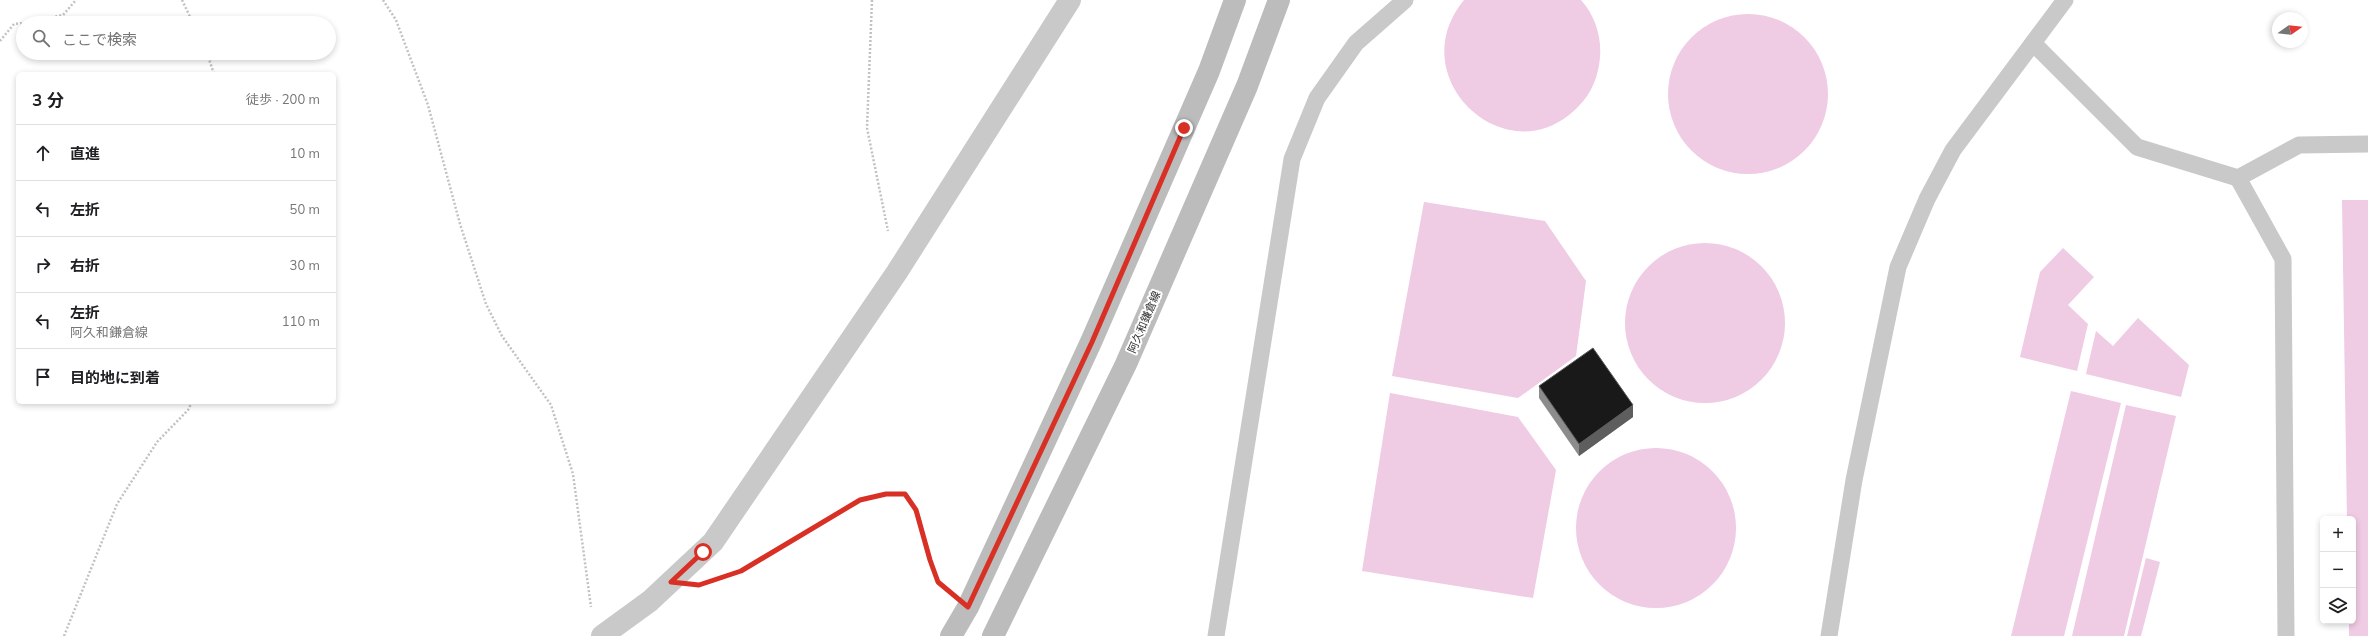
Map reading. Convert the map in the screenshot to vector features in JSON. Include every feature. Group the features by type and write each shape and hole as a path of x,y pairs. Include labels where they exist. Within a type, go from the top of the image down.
{"main road":[{"path":"951,636 968,607 1092,342 1209,72 1235,0"},
{"name":"阿久和鎌倉線","path":"993,636 1126,364 1247,86 1279,0"}],"street":[{"path":"602,636 650,601 713,542 897,272 1070,0"}],"lane":[{"path":"1216,636 1292,160 1317,98 1356,43 1405,0"},
{"path":"1829,636 1854,480 1898,267 1927,199 1953,150 2066,0"},
{"path":"2033,43 2138,147 2238,178 2283,259 2286,636"},
{"path":"2238,178 2299,144 2368,144"}],"path":[{"path":"58,16 63,15 76,0"},
{"path":"182,0 189,16"},
{"path":"383,0 396,20 428,105 460,224 486,304 502,336 550,405 573,474 592,613"},
{"path":"872,0 867,128 897,272"},
{"path":"0,41 14,24 16,24"},
{"path":"209,60 213,72"},
{"path":"64,636 117,504 157,442 188,410 191,404"},
{"path":"713,580 741,571 860,500 886,494 905,494 916,510 930,560 938,582 968,607"}],"shaded area":[{"path":"1464,0 1581,0 1592,15 1598,33 1600,42 1600,61 1594,83 1588,95 1579,106 1569,115 1542,129 1515,131 1489,123 1467,106 1452,84 1445,57 1448,29"},
{"path":"1748,14 1778,20 1799,32 1810,43 1822,64 1828,94 1822,124 1810,145 1799,156 1778,168 1748,174 1718,168 1697,156 1686,145 1674,124 1668,94 1674,64 1686,43 1697,32 1718,20"},
{"path":"2342,200 2368,200 2368,636 2349,636 2349,624 2356,624 2356,516 2347,516"},
{"path":"1424,202 1545,221 1586,281 1576,356 1518,398 1392,376"},
{"path":"1713,243 1728,246 1743,252 1762,266 1772,278 1779,292 1784,307 1784,339 1779,354 1772,368 1762,380 1750,390 1728,400 1713,403 1697,403 1682,400 1660,390 1648,380 1638,368 1626,339 1625,315 1628,300 1638,278 1648,266 1660,256 1689,244"},
{"path":"2063,248 2094,277 2068,305 2088,324 2077,371 2020,357 2040,272"},
{"path":"2138,318 2189,365 2181,397 2086,374 2096,331 2113,346"},
{"path":"2071,391 2121,403 2064,636 2011,636"},
{"path":"1390,393 1518,417 1556,470 1533,598 1362,571"},
{"path":"2126,405 2176,416 2124,636 2072,636"},
{"path":"1656,448 1686,454 1706,466 1718,478 1730,498 1736,528 1730,558 1718,578 1706,590 1686,602 1656,608 1626,602 1606,590 1594,578 1582,558 1576,528 1582,498 1594,478 1606,466 1626,454"},
{"path":"2146,558 2160,562 2141,636 2127,636"}],"building":[{"path":"1593,348 1633,405 1579,444 1539,386"}],"route":[{"path":"703,552 671,582 699,585 741,571 860,500 886,494 905,494 916,510 930,560 938,582 968,607 1092,342 1184,128"}]}
